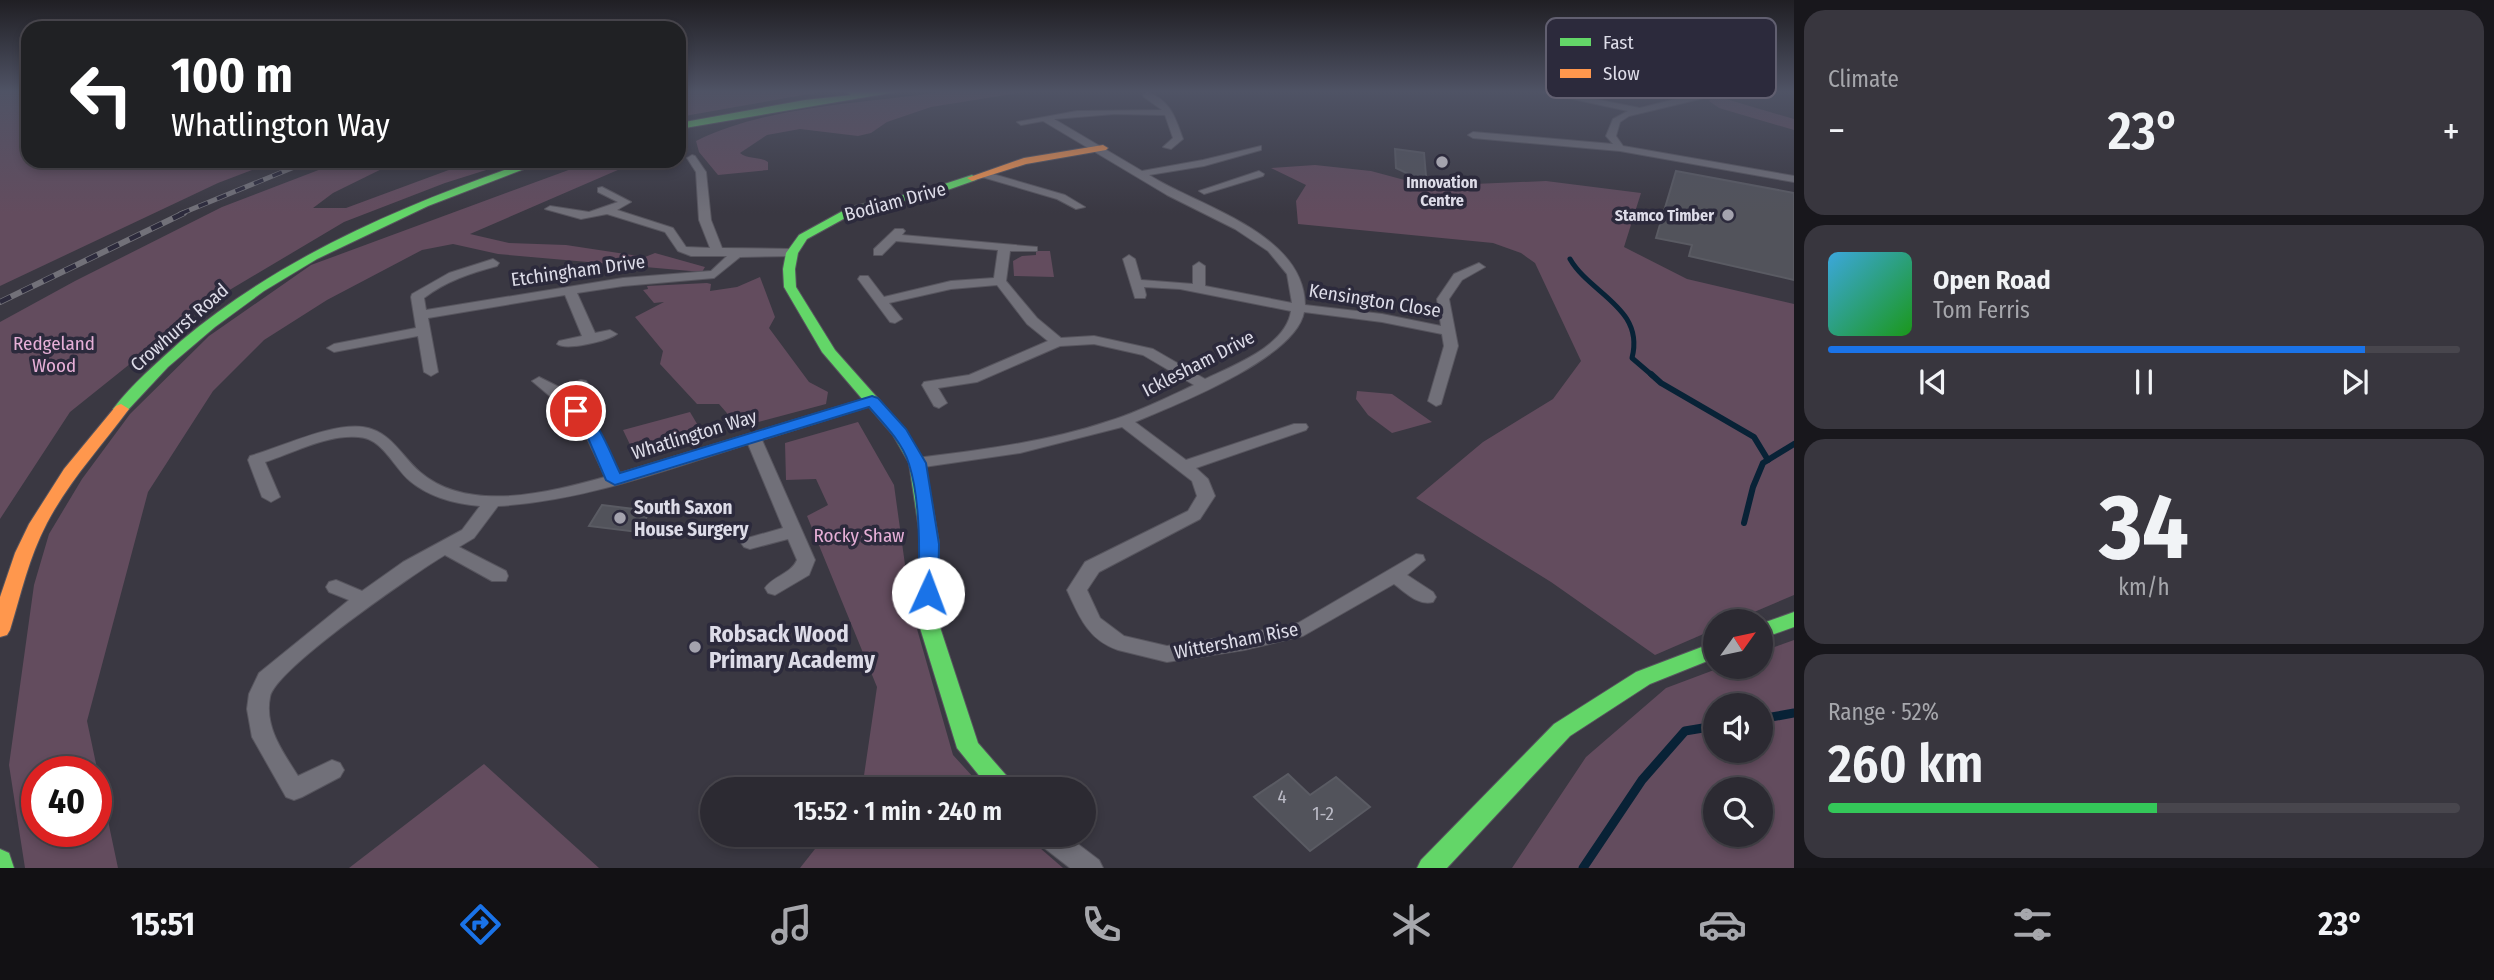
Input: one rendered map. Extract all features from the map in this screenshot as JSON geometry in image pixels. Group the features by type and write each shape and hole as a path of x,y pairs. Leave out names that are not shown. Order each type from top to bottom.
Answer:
{"street":[{"name":"Icklesham Drive","path":"917,463 1050,442 1124,421 1248,363 1279,341 1294,326 1299,291 1293,271 1268,246 1239,227 1173,194 1102,148 1070,132"},
{"path":"1168,147 1178,139 1176,132"},
{"path":"1612,132 1611,136 1620,148"},
{"path":"1473,135 1620,148 1794,179"},
{"name":"Bodiam Drive","path":"792,253 803,237 836,216 854,209 932,192 1024,161 1102,148"},
{"path":"1140,174 1204,163 1258,148"},
{"path":"692,158 700,166 705,185 705,223 717,251"},
{"path":"1204,163 1216,168"},
{"name":"Crowhurst Road","path":"0,630 29,540 64,481 127,402 207,326 274,279 359,232 430,200 520,168"},
{"path":"1227,174 1239,180"},
{"path":"1212,191 1259,174"},
{"path":"986,175 1066,200 1080,208"},
{"path":"550,209 575,217 593,217 626,202 603,190"},
{"path":"1047,204 1066,200"},
{"path":"608,211 668,230 682,249 691,252 717,251 736,255 746,252 792,253 790,287 804,312 829,352 900,433 917,463 930,544 927,618 968,748 993,777"},
{"path":"878,252 903,227"},
{"path":"892,237 947,244 1033,249"},
{"path":"1004,248 1000,281 1032,321 1058,342"},
{"name":"Etchingham Drive","path":"421,315 657,277 714,274 736,255"},
{"name":"Kensington Close","path":"1129,258 1138,289 1199,288 1231,297 1382,318 1448,331"},
{"path":"431,372 417,297 432,284 455,273 493,263"},
{"path":"1199,266 1199,288"},
{"name":"Kensington Close","path":"1436,401 1451,346 1443,299 1458,277 1479,267"},
{"path":"864,279 895,319"},
{"path":"881,301 951,285 1000,281"},
{"path":"569,290 590,339"},
{"path":"334,348 424,331"},
{"path":"564,344 610,334"},
{"path":"939,403 921,385 972,379 1058,342 1094,340 1148,352 1203,384"},
{"path":"538,381 560,392 592,430 615,480"},
{"path":"560,392 581,384"},
{"name":"Whatlington Way","path":"271,496 256,460 339,434 362,432 382,440 401,458 416,478 439,492 493,501 533,497 615,480 872,401"},
{"name":"Wittersham Rise","path":"1124,421 1186,466 1200,479 1206,496 1194,515 1092,568 1077,590 1093,623 1118,642 1167,654 1244,642 1303,629 1416,561"},
{"path":"1186,466 1300,427"},
{"path":"753,438 806,560 802,570 775,588"},
{"path":"332,770 293,790 258,727 258,693 266,679 364,599 410,567 468,534 493,501"},
{"path":"750,543 795,531"},
{"path":"446,548 499,576"},
{"path":"1394,575 1426,597"},
{"path":"336,587 364,599"},
{"path":"1773,627 1794,619"},
{"path":"1430,868 1562,730 1643,678 1703,655"},
{"path":"1063,847 1090,868"},
{"path":"0,861 1,868"}],"green space":[{"path":"0,132 21,132 21,168 258,168 218,183 0,286"},
{"path":"719,132 786,132 767,135 740,153 768,162 768,170 718,175 699,152 696,141"},
{"path":"821,132 873,132 858,136"},
{"path":"1315,165 1371,171 1427,186 1546,181 1641,193 1624,247 1687,279 1794,304 1794,595 1761,609 1703,609 1703,634 1655,655 1551,582 1416,498 1483,442 1553,399 1581,361 1535,263 1521,253 1493,243 1298,224 1296,201 1306,185 1271,168"},
{"name":"Redgeland Wood","path":"324,168 384,168 333,193 313,208 346,208 454,168 493,168 445,183 344,222 201,307 70,412 0,519 0,322 222,207"},
{"path":"574,168 622,168 470,234 509,243 566,245 645,257 655,253 705,267 702,272 498,254 453,244 422,250 327,300 264,340 213,391 148,492 87,721 94,756 21,756 21,842 9,765 34,585 49,534 82,479 130,414 209,336 311,265"},
{"path":"1036,251 1050,251 1054,277 1014,276 1013,261 1022,256 1036,255"},
{"path":"760,277 775,317 769,328 809,382 828,392 826,404 739,427 719,404 697,404 660,364 663,351 635,317 664,302 654,303 643,290 648,289 647,286 707,283 711,284 710,291 737,287"},
{"path":"1357,391 1392,394 1432,422 1392,433 1368,415 1356,399"},
{"path":"690,412 703,434 634,453 623,430"},
{"name":"Rocky Shaw","path":"858,422 894,485 911,608 953,755 973,777 864,777 877,687 807,516 828,505 816,479 786,480 785,443"},
{"path":"1794,640 1794,868 1512,868 1586,757 1666,688 1703,674 1703,679 1773,679 1773,648"},
{"path":"484,764 599,868 349,868"},
{"path":"112,840 118,868 25,868 22,847 112,847"},
{"path":"817,847 1039,847 1063,868 800,868"}],"building":[{"path":"1395,149 1424,153 1426,176 1415,177 1396,168"},
{"name":"Stamco Timber","path":"1676,171 1794,193 1794,280 1689,256 1692,245 1656,238"},
{"name":"South Saxon House Surgery","path":"602,505 650,511 638,532 589,526"},
{"path":"1288,774 1310,795 1336,777 1370,807 1310,851 1254,797"}],"waterway":[{"path":"1570,259 1623,314 1631,326 1634,341 1632,358 1653,376"},
{"path":"1651,374 1661,383 1754,437 1768,460"},
{"path":"1768,460 1794,444"},
{"path":"1744,523 1753,487 1763,463 1768,460"},
{"path":"1773,717 1794,713"},
{"path":"1583,868 1642,780 1685,731 1703,728"}],"railway":[{"path":"180,214 292,168"},
{"path":"0,302 184,213"}],"traffic: fast":[{"path":"121,409 163,364 210,324 260,288 313,256 368,228 425,203 520,168"},
{"path":"972,178 932,192 854,209 803,237 792,253 789,269 790,287 829,352 900,433 917,463 930,543 927,618 968,748 993,777"},
{"path":"1773,627 1794,619"},
{"path":"1430,868 1562,730 1643,678 1703,655"},
{"path":"0,861 1,868"}],"traffic: slow":[{"path":"972,178 1024,161 1103,148"},
{"path":"0,630 20,564 47,506 121,409"}],"place":[{"name":"Innovation Centre","path":"1442,162"},
{"name":"Stamco Timber","path":"1728,215"},
{"name":"South Saxon House Surgery","path":"620,518"},
{"name":"Robsack Wood Primary Academy","path":"695,647"}],"route":[{"path":"576,411 592,430 615,480 872,401 900,433 917,463 930,544 928,593"}]}
